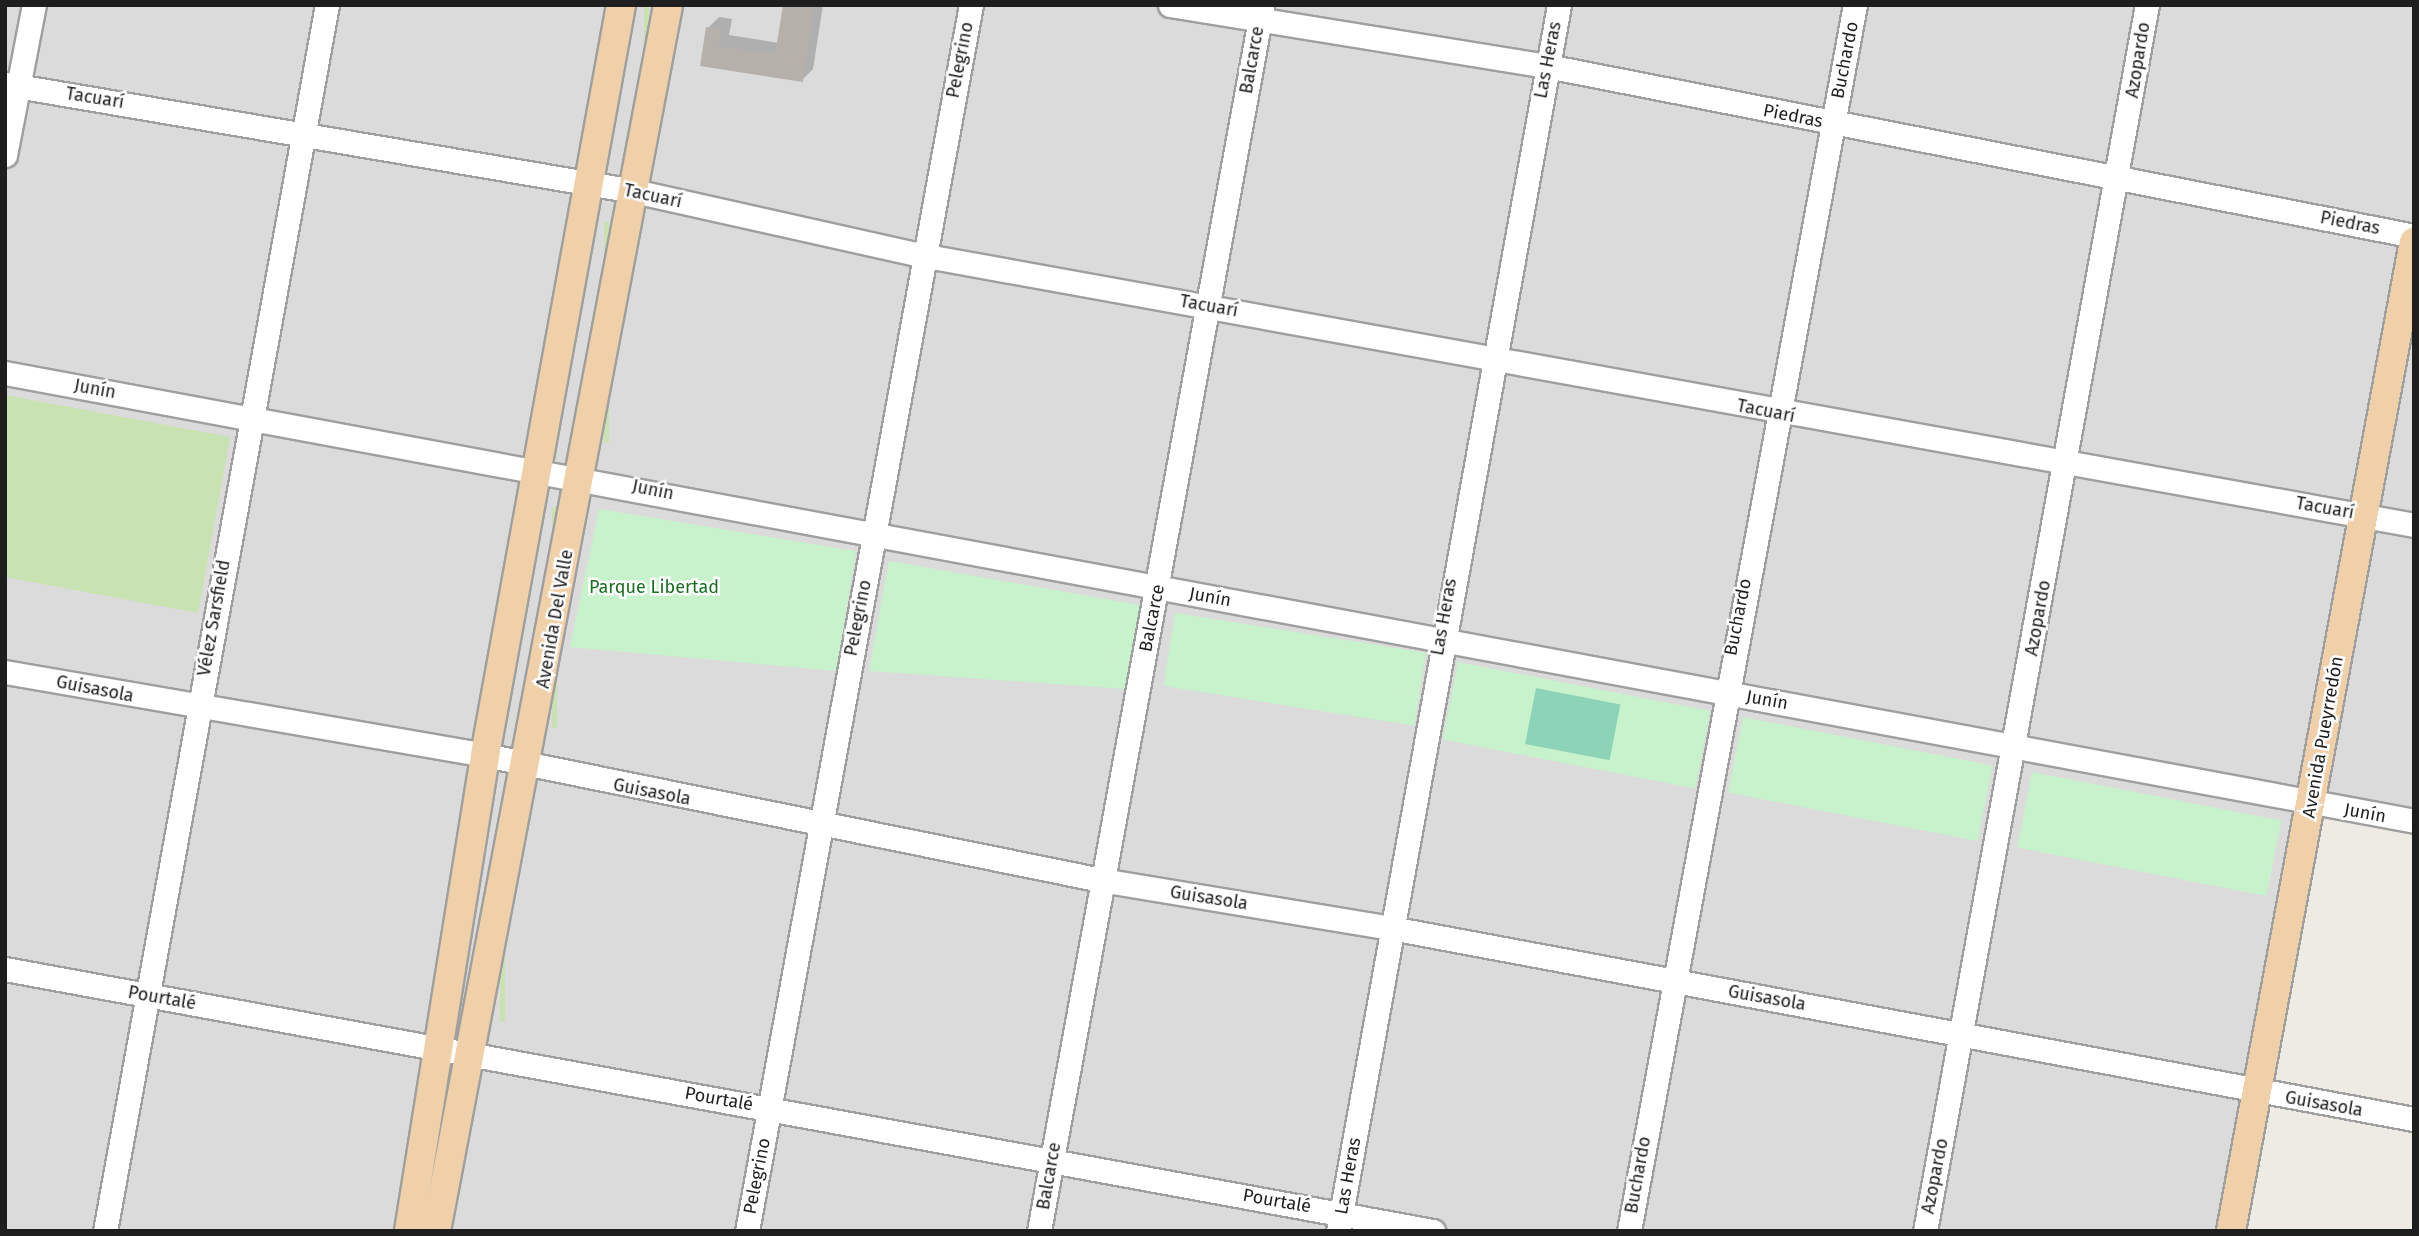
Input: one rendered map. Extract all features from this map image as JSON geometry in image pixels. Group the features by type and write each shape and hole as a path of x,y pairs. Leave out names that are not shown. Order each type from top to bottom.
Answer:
{"main road":[{"path":"409,1231 485,755 621,5"},
{"name":"Avenida Del Valle","path":"436,1231 474,1055 668,5"},
{"name":"Avenida Pueyrredón","path":"2231,1231 2414,242"}],"street":[{"path":"5,155 12,85 34,5"},
{"name":"Vélez Sarsfield","path":"105,1231 149,996 249,415 327,5"},
{"name":"Pelegrino","path":"747,1231 874,533 921,255 971,5"},
{"name":"Piedras","path":"1170,5 1261,13 1547,66 1833,124 2119,176 2414,236"},
{"name":"Las Heras","path":"1340,1222 1440,638 1559,5"},
{"name":"Buchardo","path":"1629,1231 1724,693 1855,5"},
{"name":"Azopardo","path":"1925,1231 2017,744 2147,5"},
{"name":"Balcarce","path":"1040,1231 1101,880 1261,13"},
{"name":"Tacuarí","path":"12,85 301,131 634,191 921,255 1493,357 1776,413 2364,514 2414,525"},
{"name":"Junín","path":"5,373 582,476 1157,588 1440,638 1724,693 2017,744 2310,804 2414,821"},
{"name":"Guisasola","path":"5,672 199,709 485,755 528,767 1101,880 1391,928 1962,1032 2256,1092 2414,1119"},
{"name":"Pourtalé","path":"5,969 1052,1159 1340,1222 1433,1231"}],"shaded area":[{"path":"5,5 2414,5 2414,821 2311,804 2231,1231 5,1231"}],"green space":[{"path":"644,5 649,5 649,162 644,162"},
{"path":"604,222 609,222 609,443 604,443"},
{"path":"5,395 230,437 198,613 5,577"},
{"path":"552,507 557,507 557,728 552,728"},
{"name":"Parque Libertad","path":"599,509 856,551 836,671 570,647"},
{"path":"889,561 1140,605 1125,689 869,671"},
{"path":"1175,613 1426,653 1414,726 1163,686"},
{"path":"1458,662 1710,711 1695,789 1443,740"},
{"path":"1536,688 1620,704 1610,760 1525,744"},
{"path":"1743,717 1992,765 1978,841 1728,793"},
{"path":"2032,772 2281,820 2267,896 2017,848"},
{"path":"500,801 505,801 505,1022 500,1022"}],"building":[{"path":"783,5 814,5 803,82 700,66 706,27 721,30 718,46 775,55"}]}
